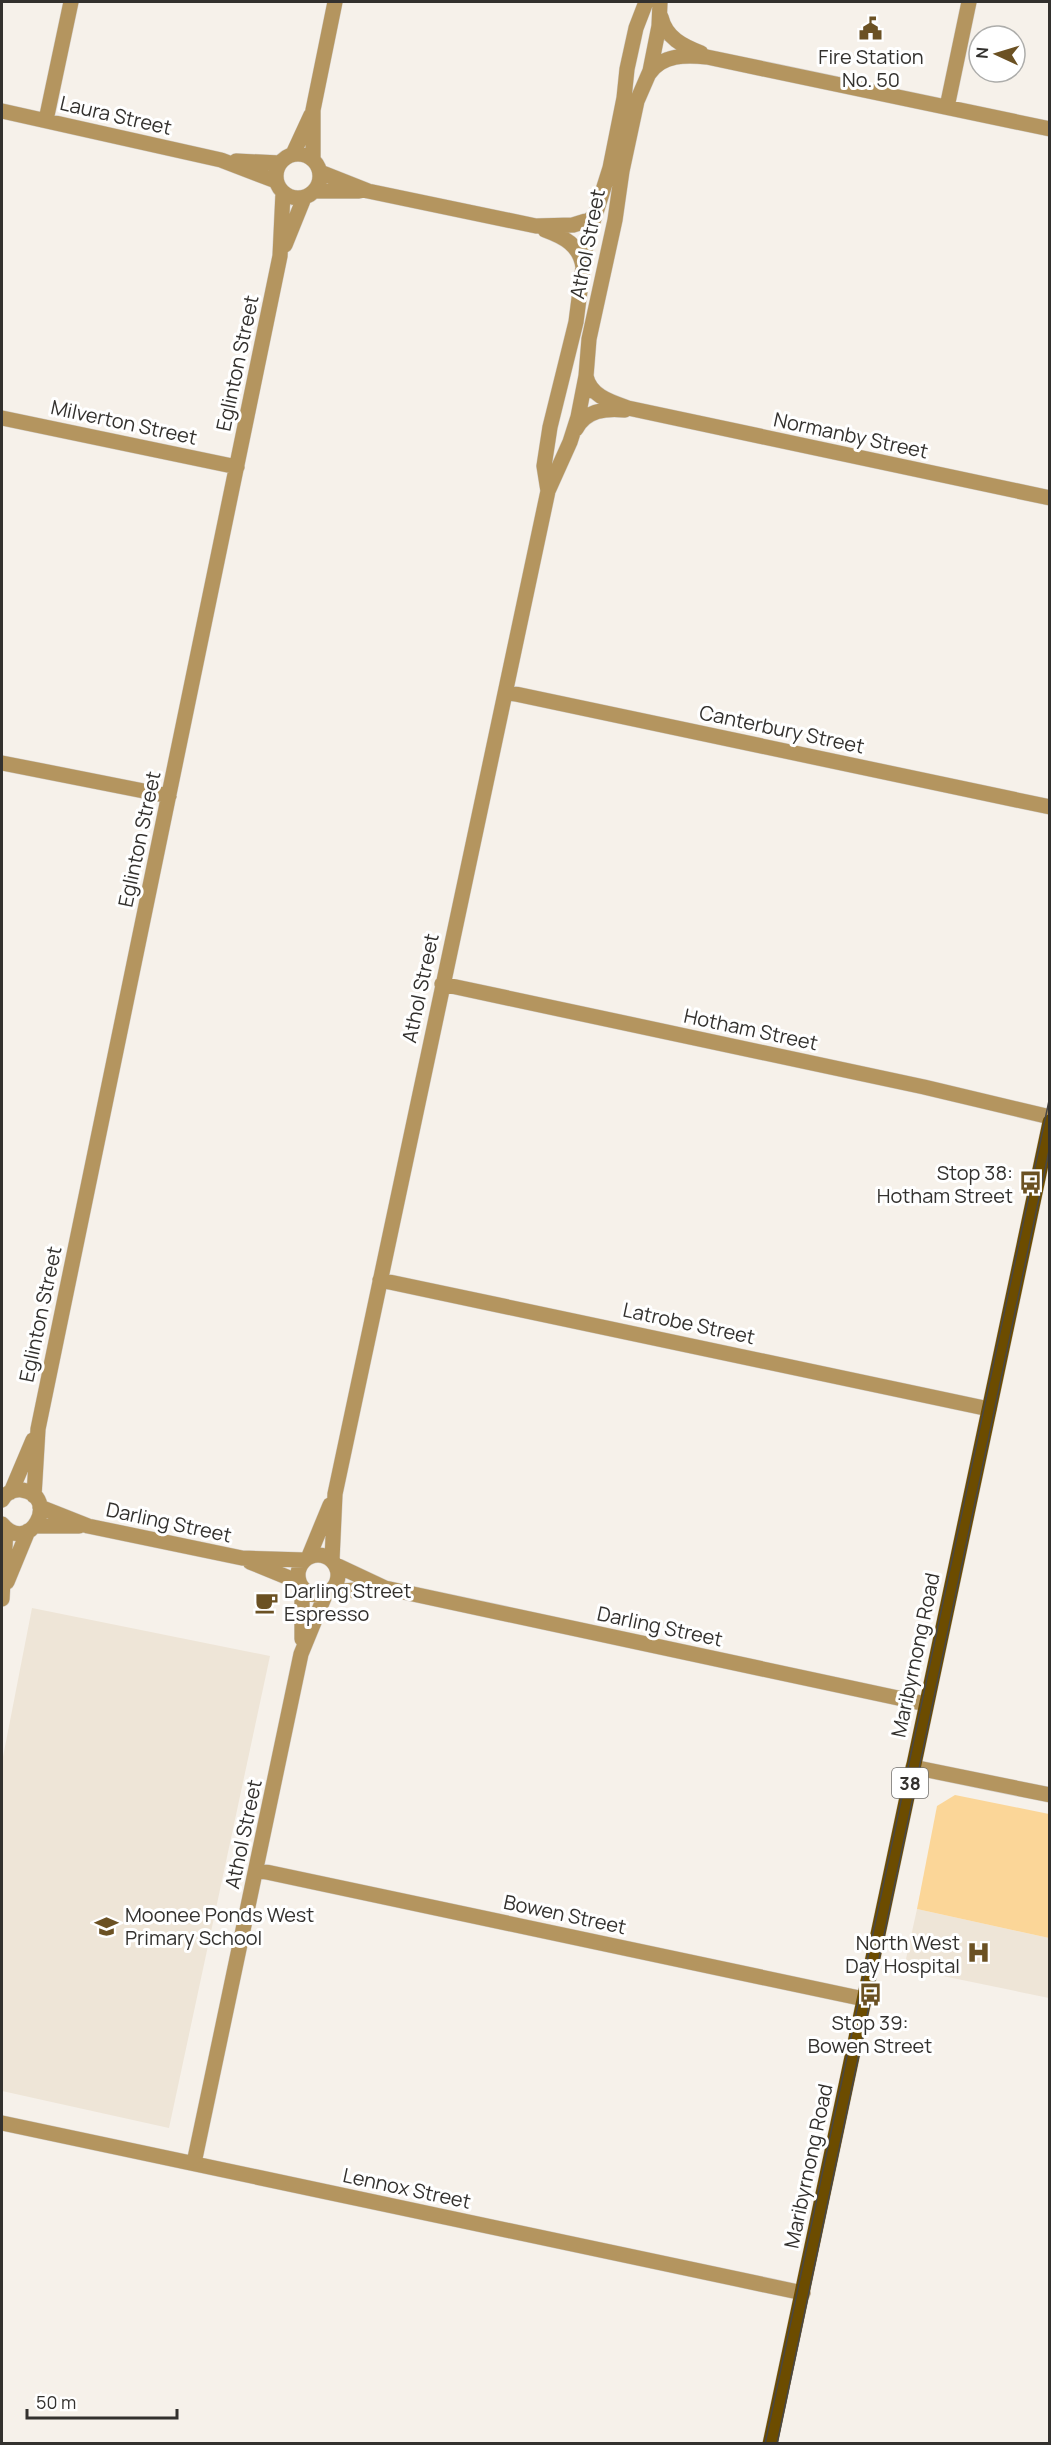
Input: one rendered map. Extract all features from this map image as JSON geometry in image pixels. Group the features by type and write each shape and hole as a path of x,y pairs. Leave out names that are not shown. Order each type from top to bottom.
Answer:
{"main road":[{"name":"Maribyrnong Road","path":"770,2444 1050,1122"}],"street":[{"path":"46,120 71,2"},
{"path":"309,194 318,185 313,110 335,2"},
{"name":"Athol Street","path":"548,491 544,466 558,390 576,322 590,221 610,168 624,98 628,62 646,2"},
{"path":"947,107 969,2"},
{"name":"Athol Street","path":"334,1562 335,1494 548,491 581,417 587,384 589,339 608,254 637,101 657,60 664,35 660,7"},
{"path":"634,36 664,35 693,50 724,60"},
{"path":"628,62 694,56 724,60 1050,129"},
{"path":"313,110 287,159 277,169 279,187 289,197 368,191"},
{"name":"Laura Street","path":"2,111 221,160 279,187"},
{"path":"287,159 300,154 316,166 368,191 536,226 564,226 590,221 608,254"},
{"name":"Laura Street","path":"221,160 287,159"},
{"name":"Eglinton Street","path":"32,1528 41,1513 37,1501 38,1429 280,256 279,187"},
{"name":"Eglinton Street","path":"280,256 309,194"},
{"path":"536,226 570,242 580,254 584,272"},
{"path":"558,390 587,384"},
{"name":"Normanby Street","path":"587,384 610,401 643,412"},
{"name":"Normanby Street","path":"552,419 581,417 606,410 621,409 643,412 1050,498"},
{"name":"Milverton Street","path":"2,418 237,467"},
{"name":"Canterbury Street","path":"507,692 1050,807"},
{"path":"2,763 169,796"},
{"name":"Hotham Street","path":"442,984 935,1090 1050,1117"},
{"name":"Latrobe Street","path":"380,1280 988,1409"},
{"name":"Eglinton Street","path":"4,1496 38,1429"},
{"name":"Darling Street","path":"4,1496 23,1490 37,1501 88,1526"},
{"name":"Athol Street","path":"307,1558 335,1494"},
{"path":"2,1595 4,1526"},
{"name":"Darling Street","path":"4,1526 17,1533 32,1528 88,1526 242,1558 307,1558"},
{"path":"2,1595 32,1528"},
{"path":"321,1554 334,1562 338,1576 337,1582 328,1593 313,1595 300,1585 298,1570 307,1558 321,1554"},
{"name":"Darling Street","path":"242,1558 300,1585"},
{"name":"Darling Street","path":"334,1562 385,1588 926,1704"},
{"name":"Athol Street","path":"300,1585 301,1654"},
{"name":"Darling Street","path":"328,1593 385,1588"},
{"name":"Athol Street","path":"194,2163 301,1654 328,1593"},
{"path":"913,1767 1050,1795"},
{"name":"Bowen Street","path":"256,1870 864,1999"},
{"name":"Lennox Street","path":"2,2123 803,2293"}],"shaded area":[{"name":"Moonee Ponds West Primary School","path":"32,1608 270,1656 169,2128 2,2091 2,1762"},
{"path":"955,1795 1049,1814 1049,1938 917,1909 937,1806"},
{"name":"North West Day Hospital","path":"917,1909 1049,1938 1049,1998 904,1968"}],"tram line":[{"path":"765,2444 1050,1096"},
{"path":"777,2444 1050,1146"}],"place":[{"name":"Fire Station No. 50","path":"871,29"},
{"name":"Stop 38: Hotham Street","path":"1031,1183"},
{"name":"Darling Street Espresso","path":"266,1602"},
{"name":"Moonee Ponds West Primary School","path":"107,1926"},
{"name":"North West Day Hospital","path":"978,1953"},
{"name":"Stop 39: Bowen Street","path":"870,1995"}]}
